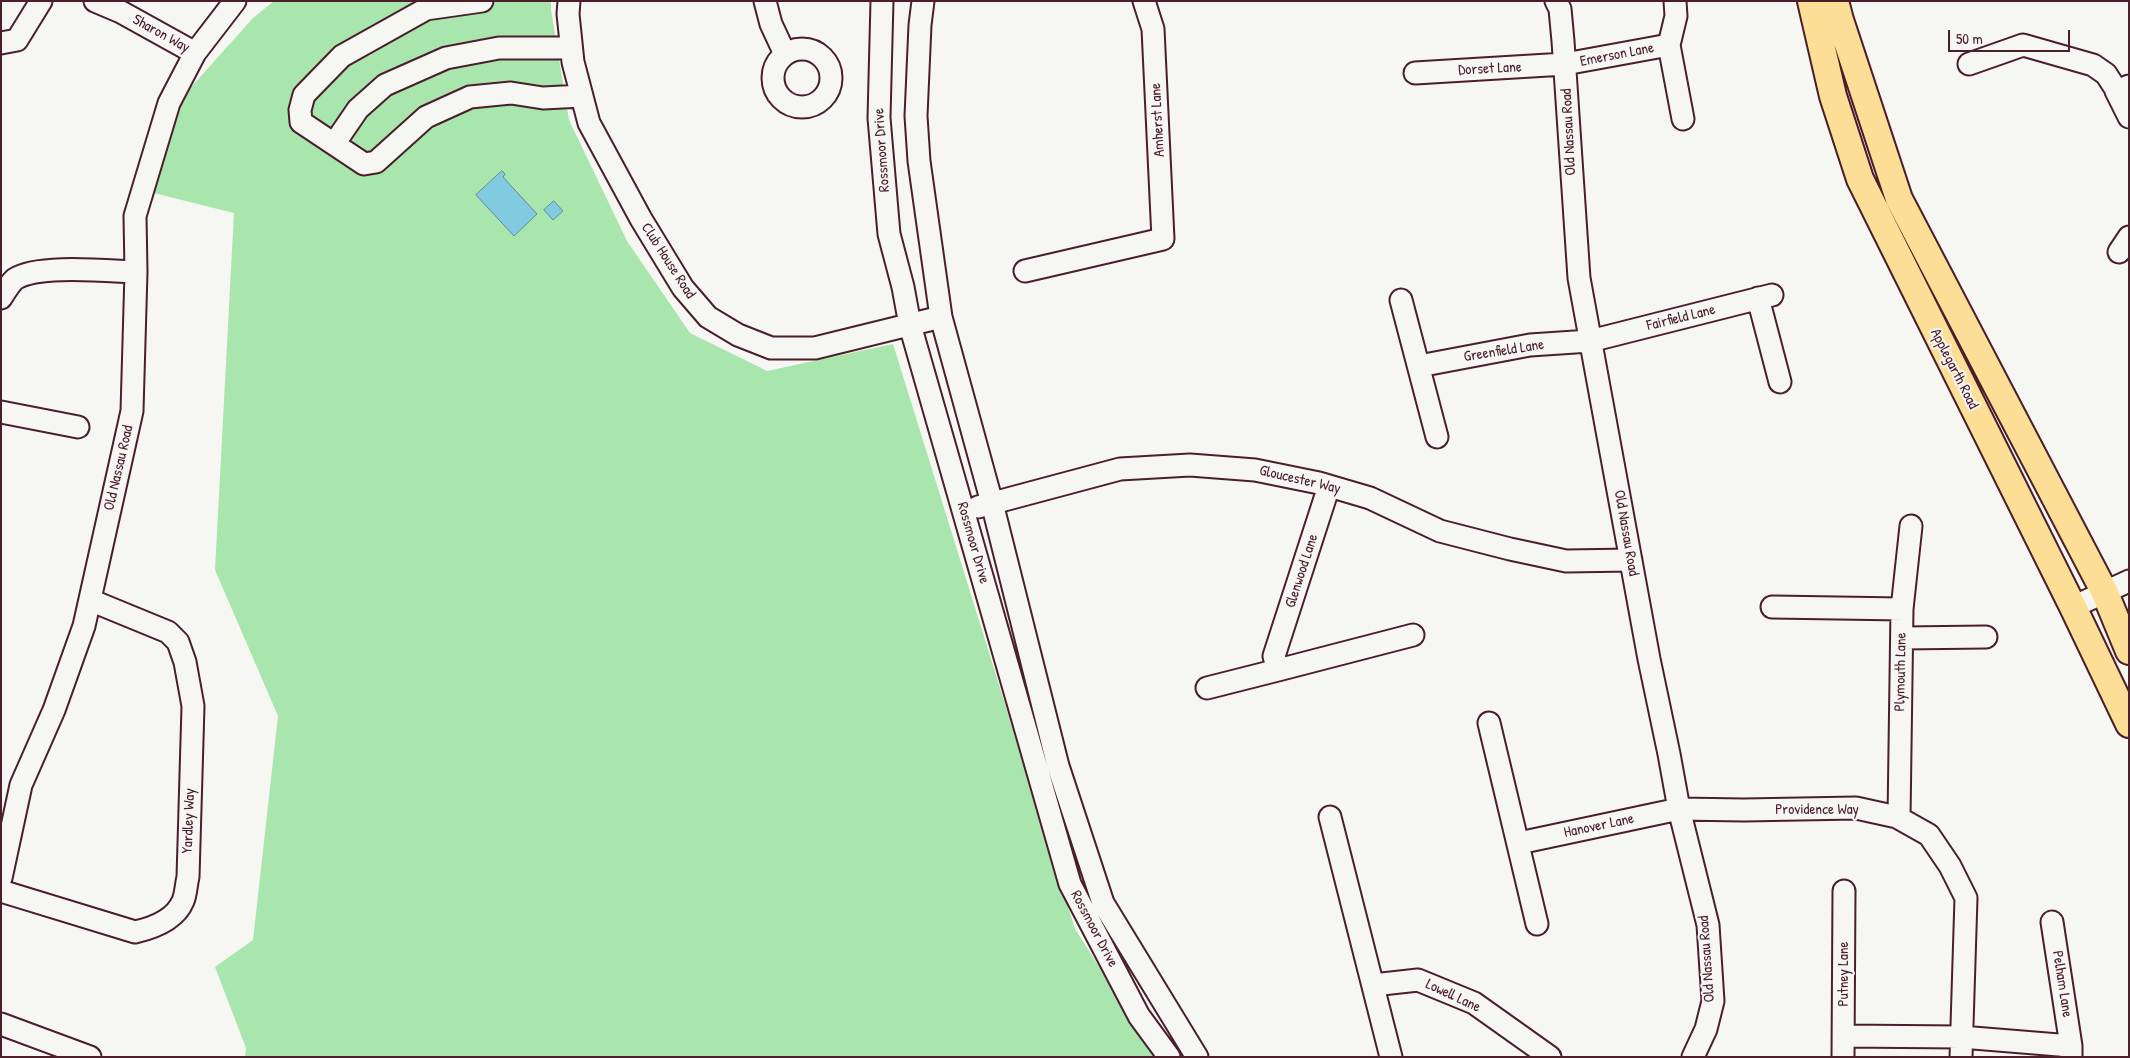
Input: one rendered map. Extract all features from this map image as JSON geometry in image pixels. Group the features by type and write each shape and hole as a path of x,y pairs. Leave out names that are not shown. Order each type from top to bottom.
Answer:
{"main road":[{"name":"Applegarth Road","path":"1812,1 1834,96 1860,178 2073,606 2129,724"},
{"name":"Applegarth Road","path":"1836,1 1840,20 1899,198 2105,593 2129,651"}],"street":[{"path":"1,43 17,40 41,1"},
{"name":"Sharon Way","path":"95,1 121,12 195,52 235,1"},
{"path":"482,1 426,9 342,56 304,95 300,110 301,122 364,164 376,162 426,117 470,97 511,92 542,98 582,96"},
{"name":"Club House Road","path":"569,1 568,14 572,48 590,123 641,220 683,288 708,317 738,335 771,348 815,348 941,317"},
{"path":"765,1 771,24 786,54"},
{"name":"Rossmoor Drive","path":"882,1 879,118 889,234 910,325 1070,884 1140,1016 1169,1057"},
{"name":"Rossmoor Drive","path":"923,1 920,25 916,116 919,160 941,317 992,503 1058,766 1103,903 1196,1057"},
{"name":"Amherst Lane","path":"1025,271 1162,240 1153,29 1144,1"},
{"name":"Old Nassau Road","path":"1556,1 1560,9 1565,64 1580,278 1590,341 1679,808 1708,925 1713,1001 1706,1029 1693,1057"},
{"path":"1675,1 1676,16 1669,45 1684,119"},
{"name":"Emerson Lane","path":"1565,64 1669,45"},
{"path":"1969,64 2023,45 2093,65 2123,88 2129,117"},
{"path":"334,144 358,109 385,85 446,58 498,48 572,48"},
{"name":"Old Nassau Road","path":"1,878 21,785 54,710 84,626 132,411 136,272 135,216 169,103 195,52"},
{"name":"Dorset Lane","path":"1415,73 1565,64"},
{"path":"1,298 16,279 54,270 136,272"},
{"name":"Fairfield Lane","path":"1590,341 1765,296 1780,382"},
{"path":"1401,300 1437,436"},
{"name":"Greenfield Lane","path":"1419,366 1530,345 1590,341"},
{"path":"1,412 78,427"},
{"name":"Gloucester Way","path":"963,511 1120,469 1190,464 1255,470 1329,486 1370,498 1440,531 1510,550 1566,561 1631,560"},
{"name":"Glenwood Lane","path":"1276,663 1329,486"},
{"name":"Plymouth Lane","path":"1900,818 1902,609 1911,526"},
{"path":"2073,606 2129,581"},
{"name":"Yardley Way","path":"1,891 135,932 153,928 173,915 183,901 188,877 193,706 185,662 178,642 168,632 90,600"},
{"path":"1772,607 1902,609"},
{"path":"1207,688 1276,663 1413,636"},
{"path":"1902,638 1986,637"},
{"path":"1489,724 1537,924"},
{"name":"Providence Way","path":"1679,808 1744,810 1856,808 1900,818 1929,835 1950,866 1966,898 1961,1047"},
{"name":"Hanover Lane","path":"1519,844 1679,808"},
{"path":"1330,817 1391,1057"},
{"name":"Putney Lane","path":"1843,1046 1844,891"},
{"name":"Pelham Lane","path":"1843,1046 1961,1047 2071,1051 2052,922"},
{"name":"Lowell Lane","path":"1372,985 1418,980 1474,1003 1550,1057"},
{"path":"1,1024 90,1057"}],"green space":[{"path":"274,1 551,1 569,120 627,241 690,333 767,371 893,344 1075,929 1157,1057 245,1057 246,1048 215,967 253,940 278,716 215,570 234,213 146,191 167,114 253,18"}],"water":[{"path":"502,171 505,174 503,177 537,214 514,236 476,195"},
{"path":"554,201 563,211 553,220 544,210"}]}
